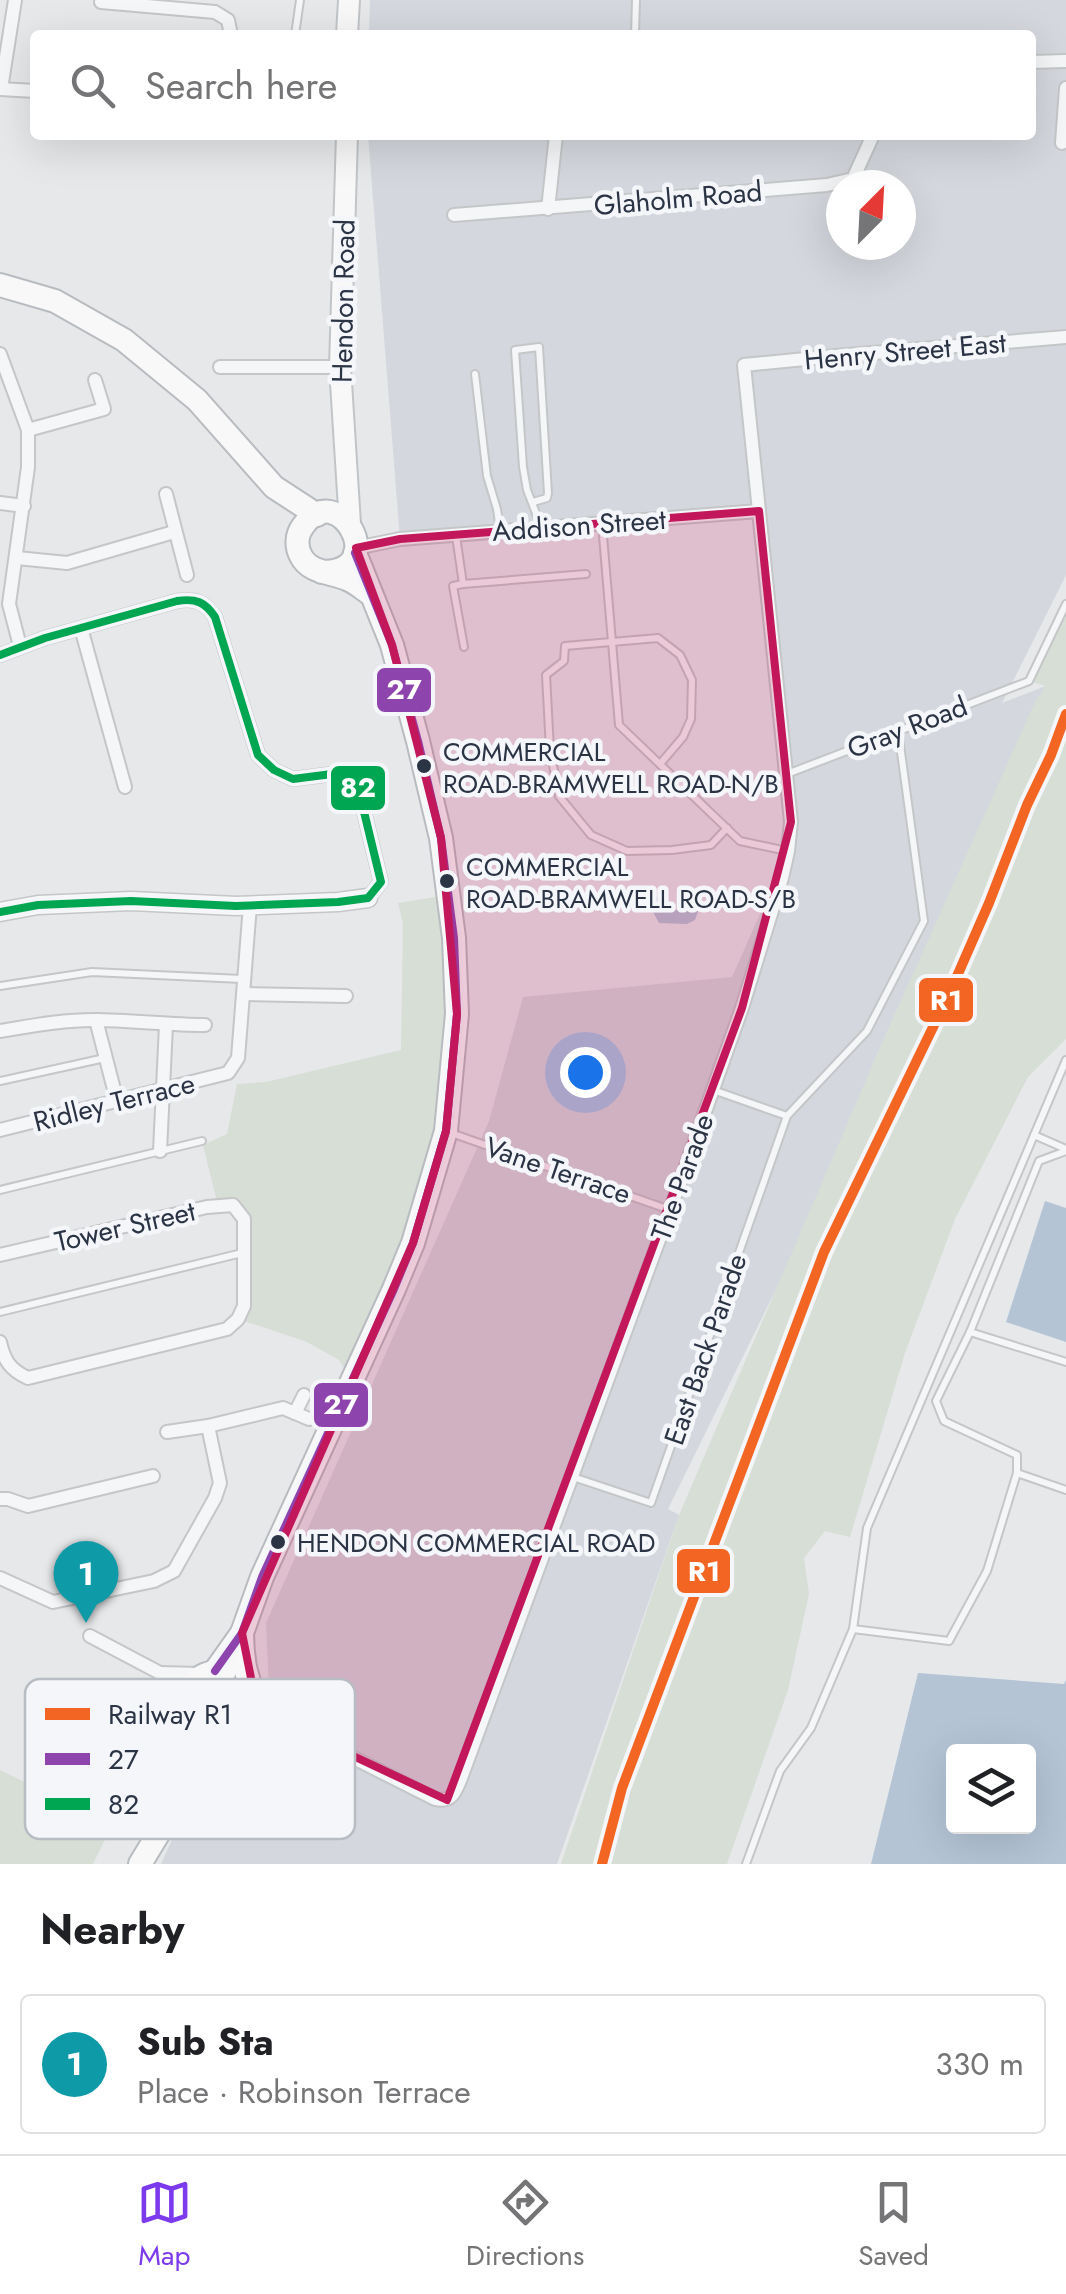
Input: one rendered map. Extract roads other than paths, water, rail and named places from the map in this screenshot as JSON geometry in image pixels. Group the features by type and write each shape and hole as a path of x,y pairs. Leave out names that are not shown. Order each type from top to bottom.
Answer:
{"highway":[{"path":"0,285 56,301 124,340 196,400 274,487 307,564 349,580 369,593"},
{"path":"200,1679 242,1632 262,1578 407,1258 446,1131 457,1014 454,938 441,838 392,644 369,593 354,539 335,514 320,513 274,487"},
{"path":"298,550 299,533 309,519 320,513"},
{"path":"322,572 342,568 354,539"},
{"path":"242,1632 249,1679"},
{"path":"210,1672 236,1674 240,1679"},
{"path":"140,1864 155,1839"}],"main road":[{"path":"348,30 349,0"},
{"name":"Hendon Road","path":"346,140 340,367 354,539"},
{"path":"320,513 346,466"}],"street":[{"path":"15,0 7,16 1,89 30,91"},
{"path":"101,2 170,4 215,12 228,20 230,30"},
{"path":"1036,62 1066,61"},
{"path":"1062,142 1066,88"},
{"path":"548,209 555,140"},
{"name":"Glaholm Road","path":"454,215 827,186 853,180 871,140"},
{"name":"Henry Street East","path":"744,366 1066,338"},
{"path":"0,354 28,430 24,506 10,604 20,646"},
{"name":"The Parade","path":"355,1759 435,1799 452,1797 462,1778 742,1008 788,851 791,822 744,366"},
{"path":"220,367 340,367"},
{"path":"28,430 104,408 95,380"},
{"path":"166,494 187,575"},
{"path":"0,503 24,506"},
{"name":"Addison Street","path":"354,539 400,539 759,511"},
{"path":"17,558 67,563 174,532"},
{"path":"0,655 177,601 192,598 208,606 215,617 258,754 274,770 293,778 332,774 358,787 381,882 368,898 338,902 250,905 131,901 38,905 0,912"},
{"path":"81,628 125,786"},
{"path":"250,905 245,986 346,996"},
{"name":"Ridley Terrace","path":"0,1130 228,1073 238,1058 245,986"},
{"path":"96,1020 117,1101"},
{"path":"0,1032 51,1022 96,1020 205,1025"},
{"path":"160,1151 166,1025"},
{"name":"Tower Street","path":"0,1255 207,1207 233,1205 244,1219 244,1252"},
{"path":"0,1342 4,1358 15,1372 28,1378 227,1330 244,1306 244,1252"},
{"path":"167,1432 283,1408 302,1416 304,1394"},
{"path":"0,1578 52,1602 154,1581 174,1571 220,1483 208,1426"},
{"path":"0,1499 28,1506 154,1476"},
{"path":"90,1636 165,1679"},
{"path":"160,1673 210,1672"}],"lane":[{"path":"296,30 300,0"},
{"path":"636,0 636,30"},
{"path":"534,502 548,494 538,347 515,350 523,467 541,528"},
{"path":"475,374 487,476 500,531"},
{"path":"602,523 618,725 740,841 788,851"},
{"path":"456,534 463,584"},
{"path":"464,647 453,586 586,574"},
{"name":"Gray Road","path":"786,774 1029,681 1066,604"},
{"path":"660,764 683,737 691,718 692,680 680,654 658,638 566,646 564,661 546,674 550,750 559,796 592,835 627,851 672,850 711,845 726,828"},
{"path":"713,1090 786,1116 866,1031 924,922 898,730"},
{"path":"0,986 92,972 245,986"},
{"path":"0,1081 106,1058"},
{"path":"746,1864 780,1771 811,1728 853,1629 867,1528 1066,1060"},
{"name":"East Back Parade","path":"572,1476 651,1504 786,1116"},
{"name":"Vane Terrace","path":"446,1131 670,1210"},
{"path":"1034,1134 1066,1150"},
{"path":"0,1190 202,1141"},
{"path":"853,1629 949,1641 987,1572 1017,1473 1017,1455 944,1420 936,1401 970,1332 1039,1161 1066,1150"},
{"path":"0,1312 244,1252"},
{"path":"970,1332 1066,1362"},
{"path":"1017,1473 1066,1490"}],"water":[{"path":"690,894 701,903 695,920 687,924 659,923 652,910 631,909 632,902 654,897 676,910 686,911"},
{"path":"1045,1201 1066,1208 1066,1342 1006,1322"},
{"path":"918,1673 1064,1684 1066,1680 1066,1864 871,1864"}],"rail line":[{"name":"R1","path":"602,1864 622,1788 824,1252 951,990 1066,714"}],"place":[{"name":"COMMERCIAL ROAD-BRAMWELL ROAD-N/B","path":"424,766"},
{"name":"COMMERCIAL ROAD-BRAMWELL ROAD-S/B","path":"447,881"},
{"name":"HENDON COMMERCIAL ROAD","path":"278,1542"},
{"name":"Sub Sta","path":"86,1623"}]}
